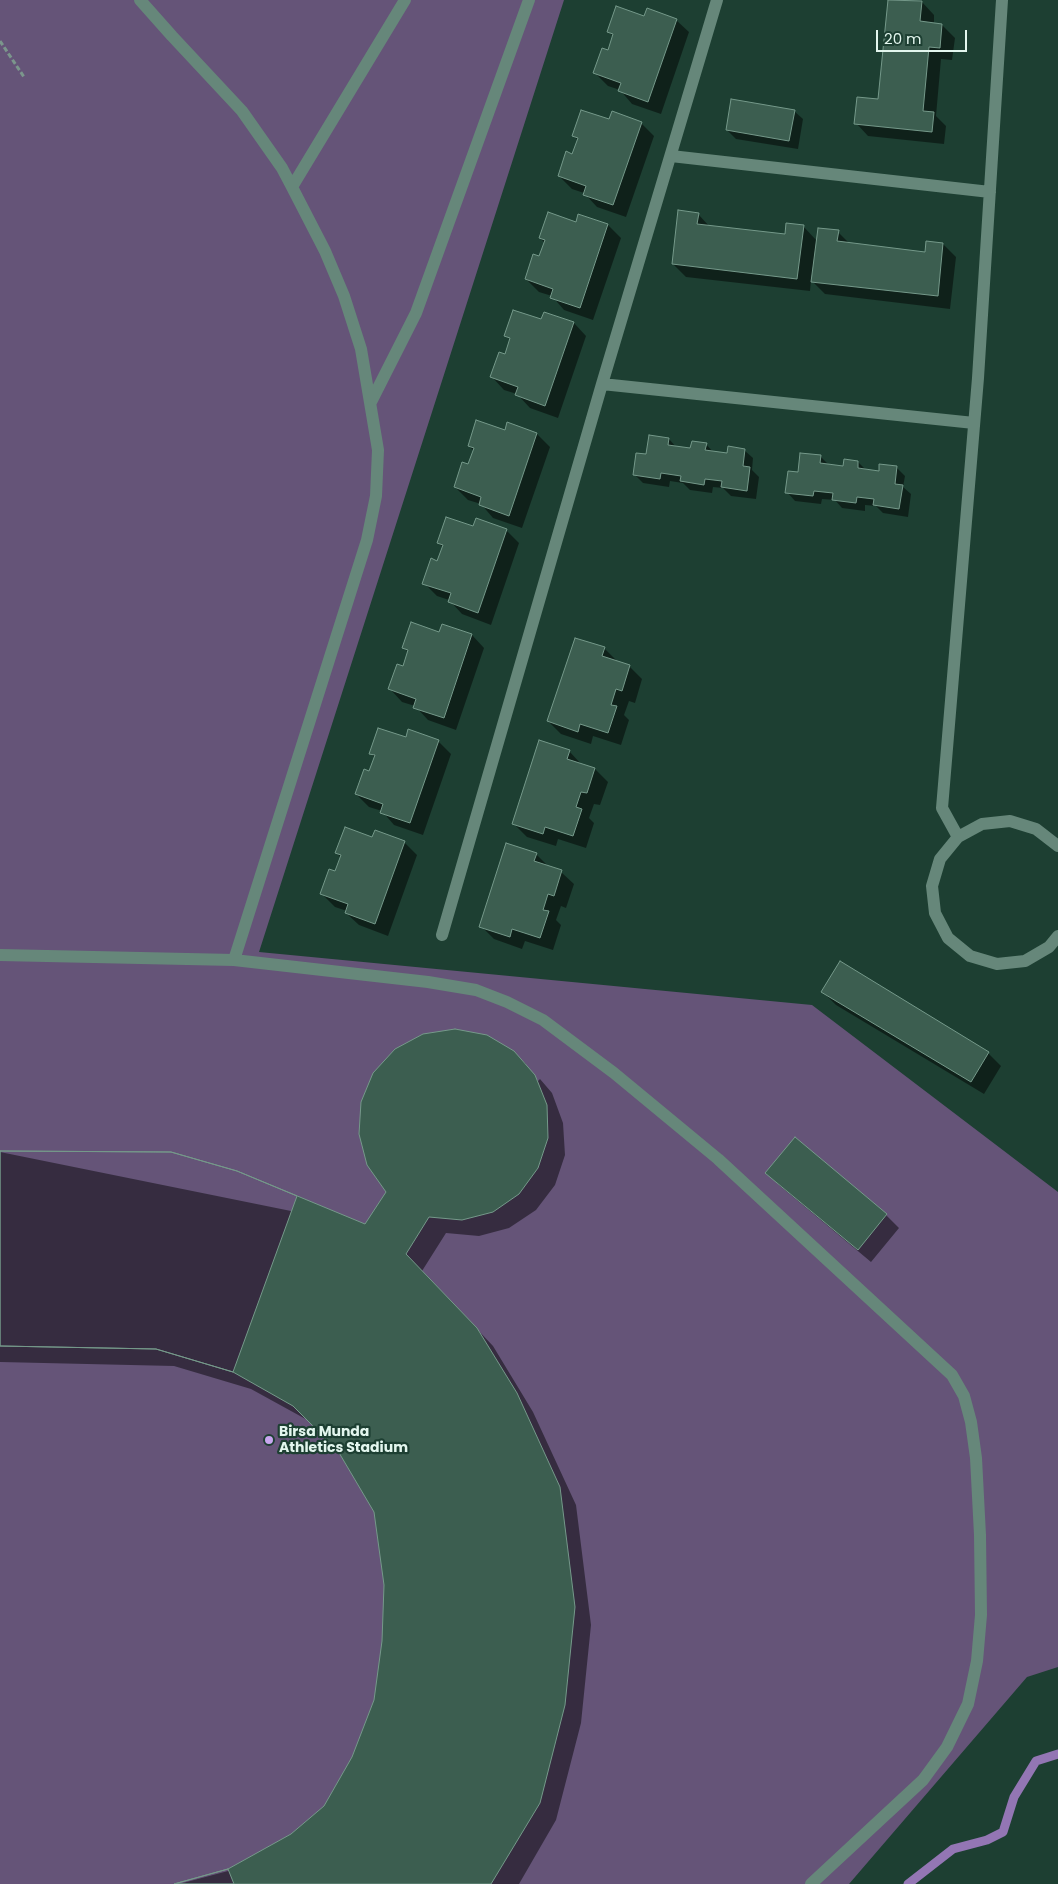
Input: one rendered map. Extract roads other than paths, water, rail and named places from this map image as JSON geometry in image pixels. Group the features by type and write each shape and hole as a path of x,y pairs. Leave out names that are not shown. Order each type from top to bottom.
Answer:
{"lane":[{"path":"140,0 242,111 282,168 325,251 344,296 362,349 378,450 376,496 367,540 234,960"},
{"path":"292,187 405,0"},
{"path":"371,402 416,313 529,0"},
{"path":"442,935 602,384 718,0"},
{"path":"958,837 942,808 974,423 1002,0"},
{"path":"671,156 990,192"},
{"path":"602,384 974,423"},
{"path":"1058,846 1036,829 1010,821 982,824 958,837 940,859 932,886 935,913 948,938 970,956 997,964 1024,961 1049,948 1058,936"},
{"path":"0,955 234,960 428,982 476,990 507,1002 542,1020 614,1073 718,1159 952,1375 964,1396 970,1422 976,1458 980,1535 981,1615 978,1661 968,1704 947,1747 923,1780 811,1884"}],"waterway":[{"path":"908,1884 953,1849 987,1840 1003,1832 1014,1797 1036,1761 1058,1754"}],"place":[{"name":"Birsa Munda Athletics Stadium","path":"269,1440"}]}
